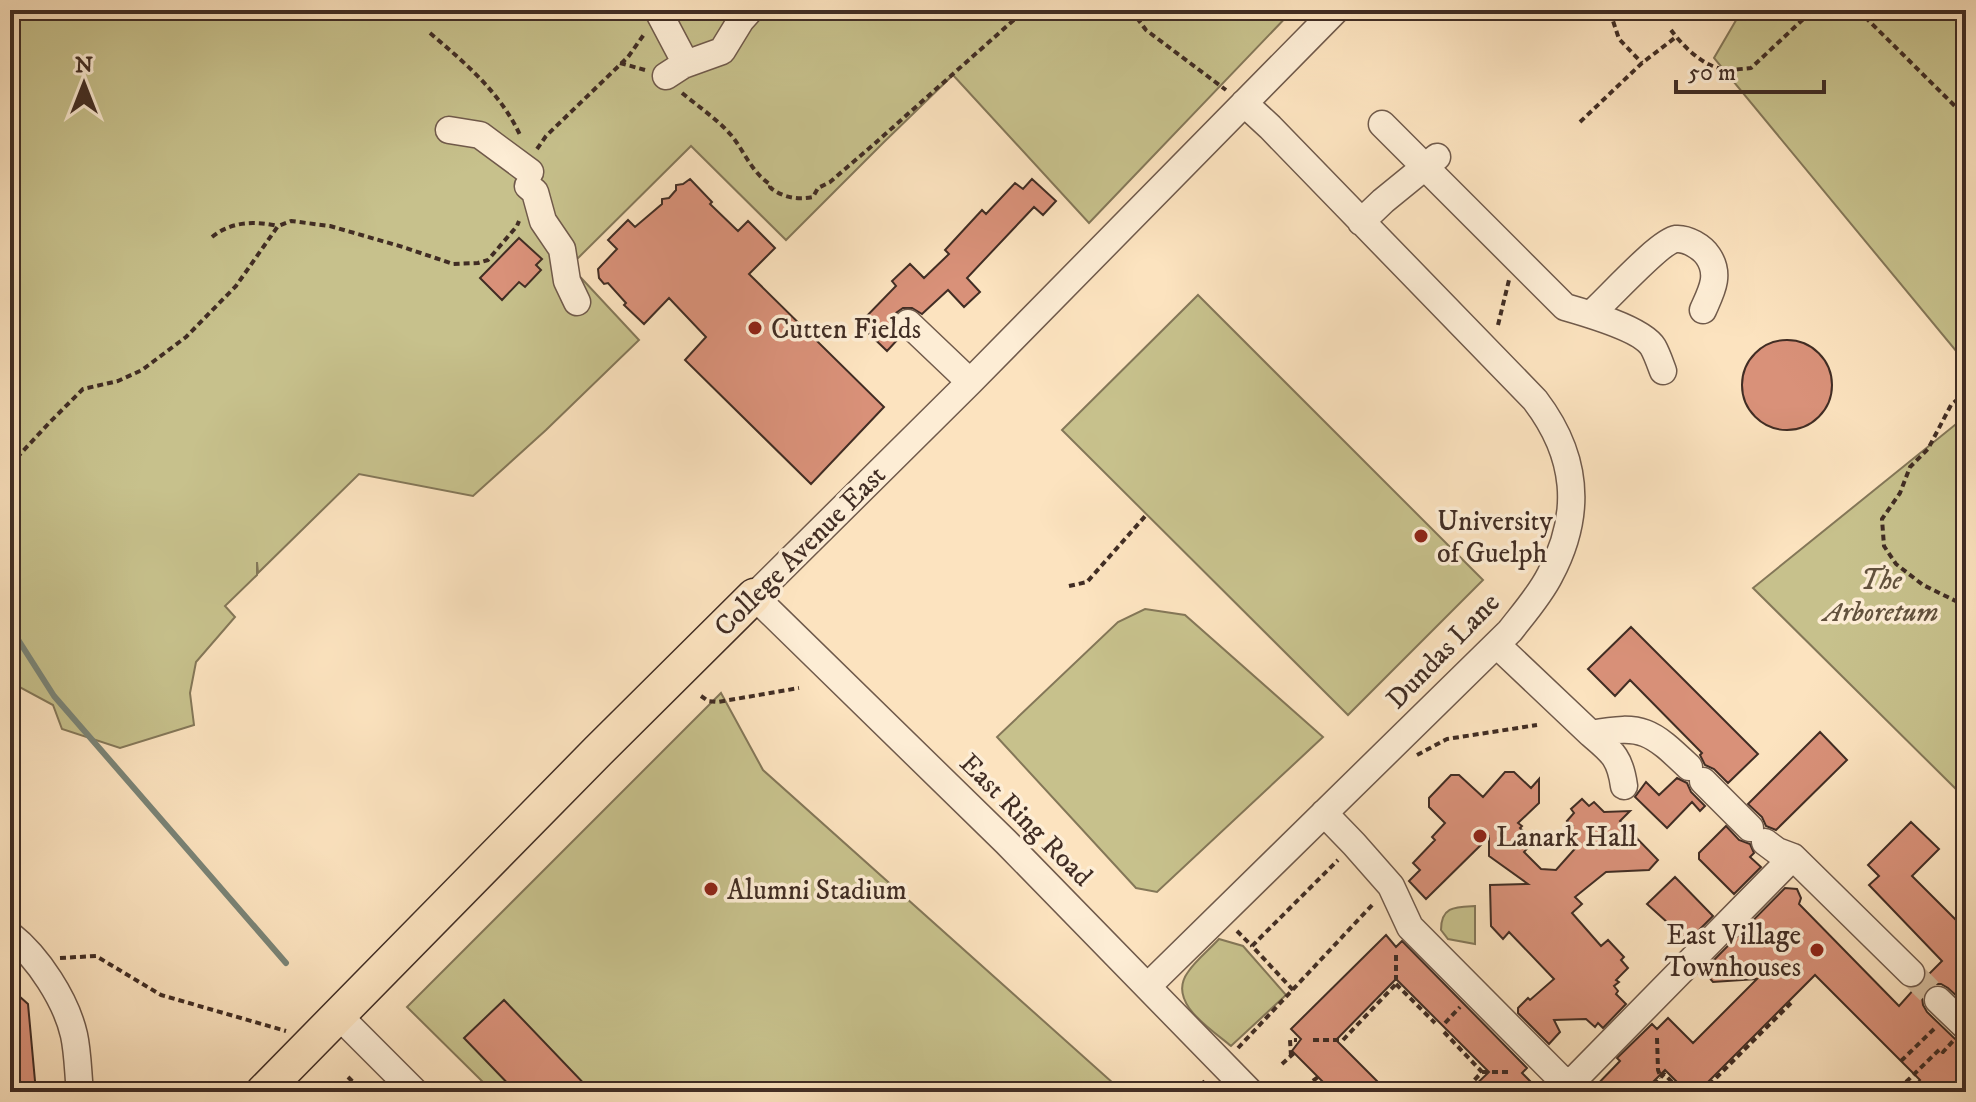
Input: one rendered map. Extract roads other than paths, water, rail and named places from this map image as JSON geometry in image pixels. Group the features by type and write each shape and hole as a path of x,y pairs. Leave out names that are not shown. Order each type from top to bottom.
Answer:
{"main road":[{"name":"College Avenue East","path":"263,1092 754,596"}],"street":[{"path":"659,13 676,70 722,51 750,10"},
{"name":"College Avenue East","path":"754,596 970,382 1336,10"},
{"name":"Dundas Lane","path":"1148,986 1510,631 1550,576 1561,550 1572,508 1565,453 1553,426 1535,400 1244,103"},
{"path":"1382,124 1432,161 1501,244 1565,307 1591,314 1645,339 1652,346 1663,371"},
{"path":"449,130 480,135 498,147 529,179 543,221 562,249 567,281 577,302"},
{"path":"1361,222 1432,161"},
{"path":"1591,314 1652,253 1677,239 1701,248 1710,259 1714,286 1703,310"},
{"path":"908,323 970,382"},
{"name":"East Ring Road","path":"754,596 911,748 1250,1092"},
{"path":"1497,645 1614,753 1619,761 1624,786"},
{"path":"1591,734 1638,730 1663,743 1757,835 1777,851 1793,857 1911,973"},
{"path":"1324,813 1391,886 1410,927 1568,1090 1793,857"},
{"path":"10,935 34,959 65,1010 74,1036 80,1092"},
{"path":"1938,1000 1962,1031"},
{"path":"337,1014 415,1092"}],"waterway":[{"path":"10,627 54,696 286,963"}],"tunnel":[{"path":"1911,973 1938,1000"}],"place":[{"name":"Cutten Fields","path":"755,328"},
{"name":"University of Guelph","path":"1421,536"},
{"name":"Lanark Hall","path":"1480,836"},
{"name":"Alumni Stadium","path":"711,889"},
{"name":"East Village Townhouses","path":"1817,950"}],"park label":[{"name":"The Arboretum","path":"1881,595"}]}
